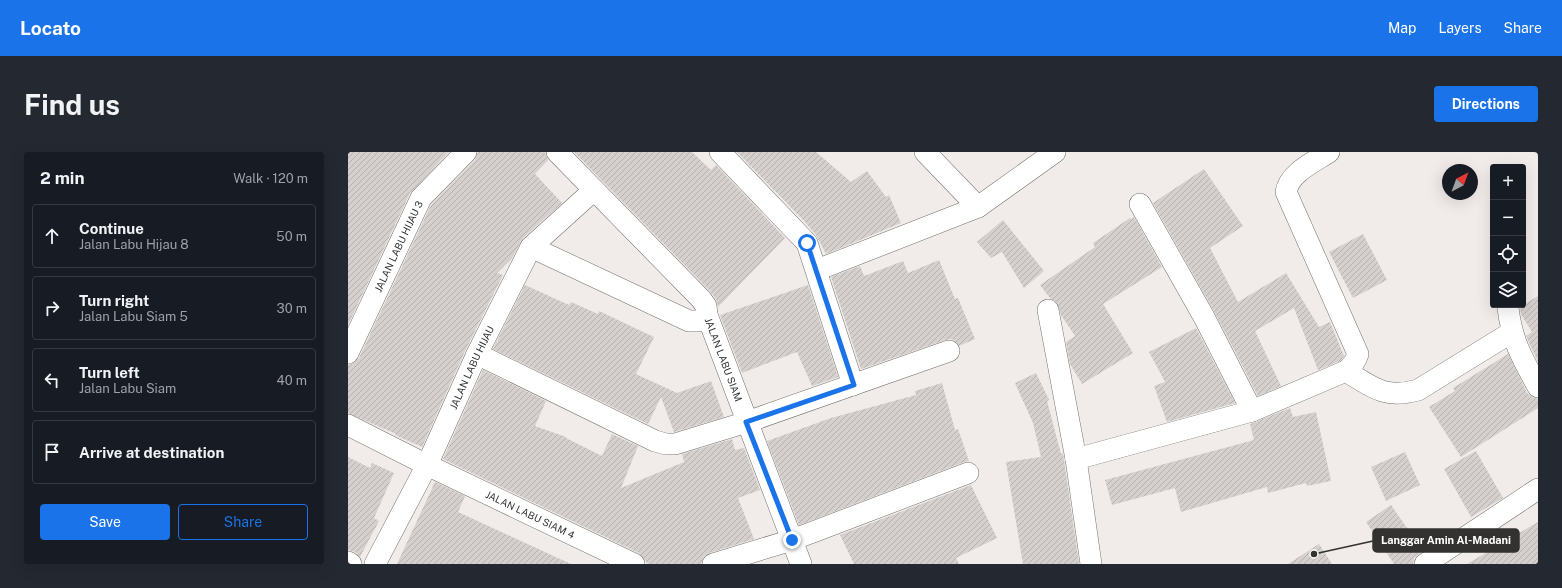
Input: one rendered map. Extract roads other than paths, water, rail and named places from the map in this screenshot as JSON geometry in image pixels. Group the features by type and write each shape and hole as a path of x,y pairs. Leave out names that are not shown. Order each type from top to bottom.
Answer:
{"street":[{"name":"JALAN LABU HIJAU 3","path":"348,353 421,198 466,152"},
{"name":"JALAN LABU SIAM","path":"557,152 701,299 706,306 707,315 746,422 801,564"},
{"path":"720,152 807,243 854,385"},
{"path":"925,152 978,207"},
{"path":"817,270 978,207 1055,152"},
{"path":"1076,459 1252,410 1346,371 1354,362 1358,354 1286,192 1287,186 1292,179 1329,152"},
{"name":"JALAN LABU HIJAU","path":"375,564 427,465 477,354 530,247 594,190"},
{"path":"1140,204 1204,317 1252,410"},
{"path":"530,247 689,321 699,321 707,315"},
{"path":"1508,308 1516,346 1538,387"},
{"path":"1048,310 1076,459 1091,564"},
{"path":"1346,371 1377,390 1394,394 1405,394 1418,390 1512,332"},
{"path":"477,354 655,441 666,444 675,444 746,422 950,351"},
{"name":"JALAN LABU SIAM 4","path":"348,425 427,465 634,564"},
{"path":"713,564 792,540 968,473"},
{"path":"1425,564 1538,489"}],"place":[{"name":"Langgar Amin Al-Madani","path":"1314,554"}]}
